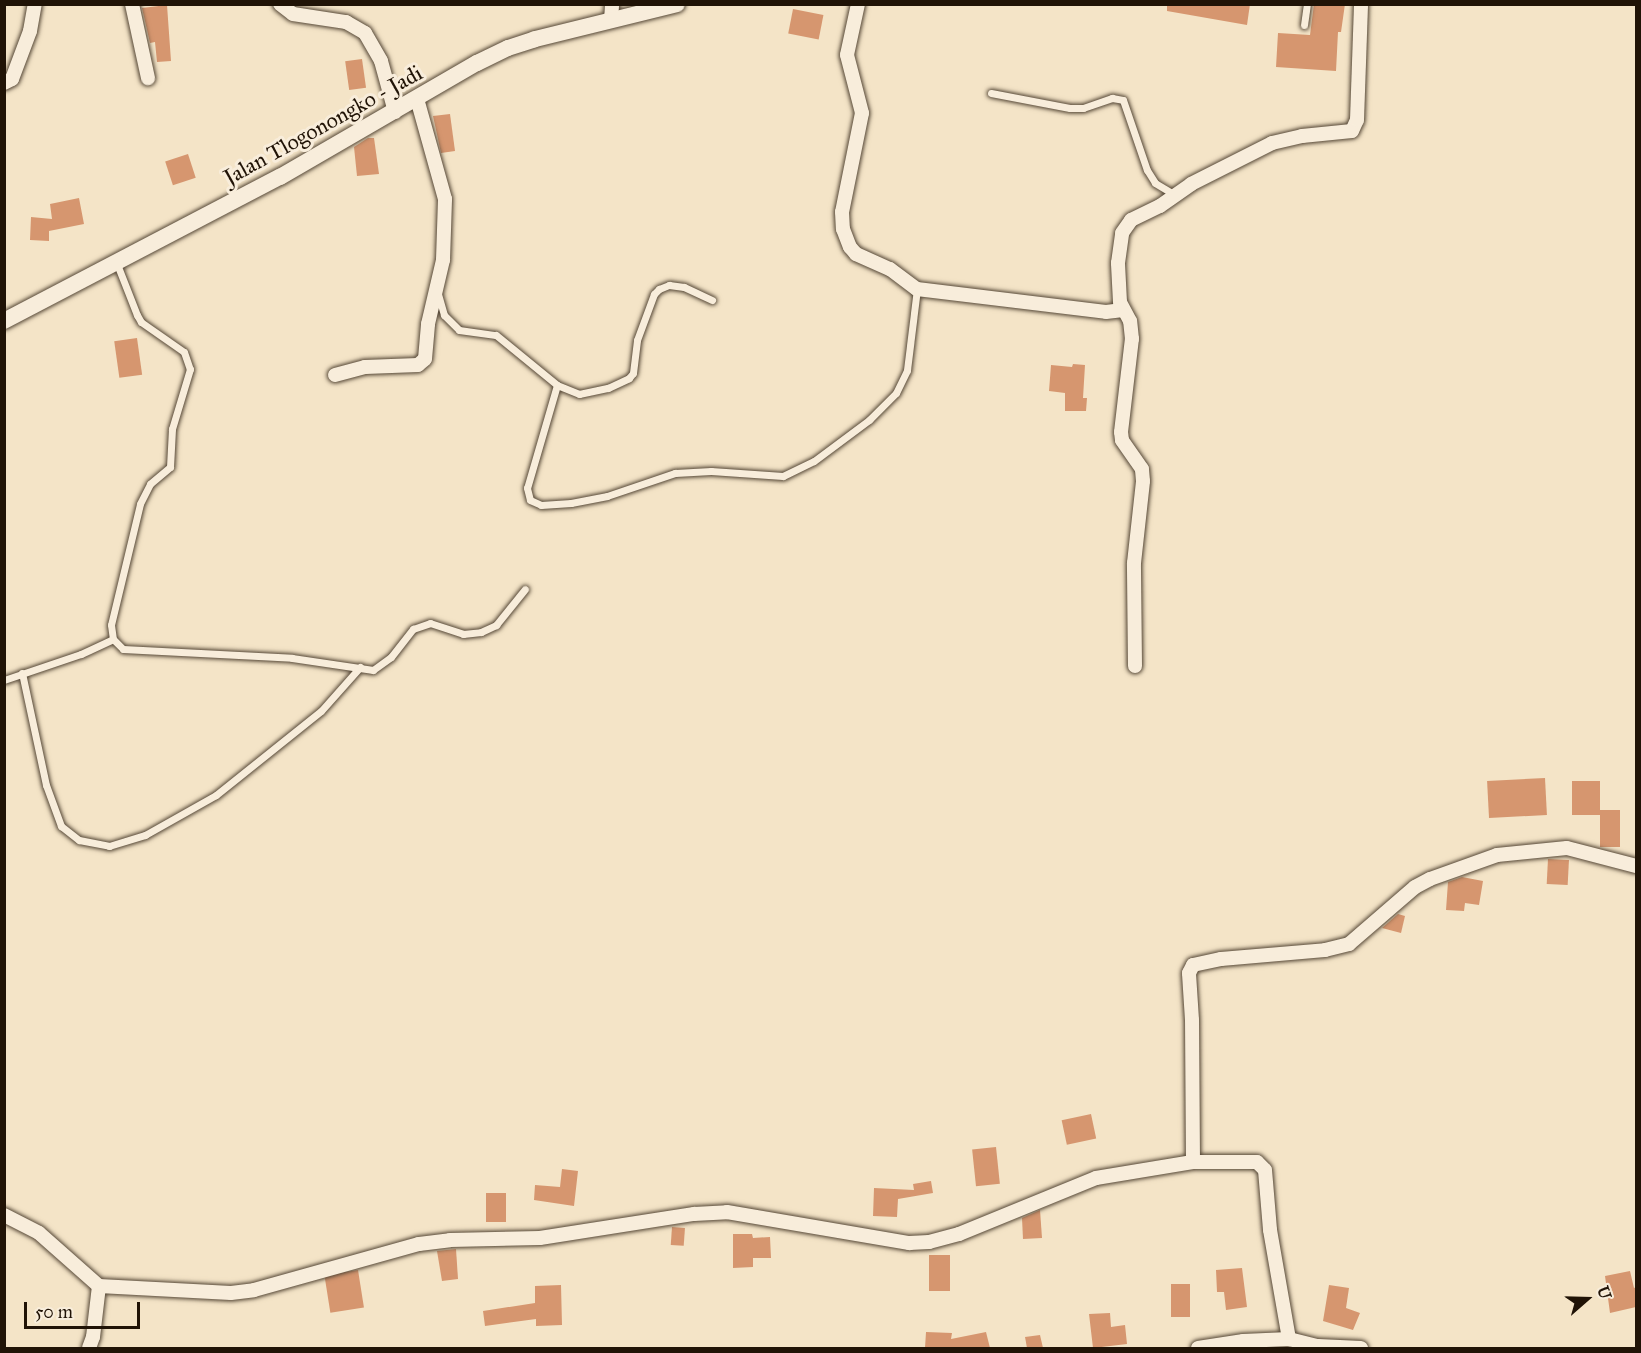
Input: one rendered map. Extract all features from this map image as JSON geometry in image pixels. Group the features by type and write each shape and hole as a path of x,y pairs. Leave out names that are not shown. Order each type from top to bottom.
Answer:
{"street":[{"path":"4,83 12,79 30,31 35,4"},
{"path":"132,4 148,78"},
{"path":"280,4 293,14 354,24 365,33 381,61 394,112"},
{"name":"Jalan Tlogonongko - Jadi","path":"4,321 117,264 508,48 611,12 677,4"},
{"path":"858,4 848,55 862,113 842,212 843,229 850,247 856,254 890,268 916,289 1106,312 1123,310"},
{"path":"1135,666 1134,562 1143,481 1142,469 1122,440 1121,432 1132,339 1130,321 1123,310 1118,263 1126,225 1175,195 1272,143 1302,136 1352,131 1357,120 1361,4"},
{"path":"335,375 365,367 410,366 422,362 443,260 445,199 417,99"},
{"path":"1193,1162 1193,1029 1189,973 1193,965 1221,959 1303,953 1343,946 1415,887 1430,879 1497,855 1567,848 1636,866"},
{"path":"4,1215 39,1233 99,1286 244,1292 437,1241 540,1238 694,1214 728,1212 909,1243 929,1242 959,1234 1096,1178 1193,1162 1257,1162 1262,1165 1289,1339"},
{"path":"89,1348 93,1337 99,1286"},
{"path":"1198,1348 1256,1345 1289,1339 1318,1346 1361,1348"}],"lane":[{"path":"1304,25 1307,4"},
{"path":"991,93 1070,108 1083,108 1112,98 1123,100 1147,170 1155,183 1175,195"},
{"path":"117,264 141,322 184,352 190,369 171,429 170,467 150,484 140,504 111,625 113,639 123,649 292,658 373,670 391,657 413,629 430,623 464,634 481,632 496,625 525,589"},
{"path":"438,292 444,315 459,330 496,335 557,385 579,394 608,388 629,378 642,323 654,294 659,289 669,285 684,287 712,300"},
{"path":"557,385 527,488 530,500 541,505 571,503 607,496 675,473 711,471 783,476 814,461 869,420 896,393 907,370 916,289"},
{"path":"4,680 81,654 113,639"},
{"path":"22,673 46,785 62,826 79,840 109,846 145,835 216,795 321,711 360,667"}],"building":[{"path":"1167,4 1250,4 1247,25 1167,11"},
{"path":"1314,4 1345,4 1341,32 1338,32 1336,71 1276,67 1278,33 1310,35"},
{"path":"167,5 171,61 157,62 155,42 150,43 142,8"},
{"path":"793,9 823,15 819,39 788,34"},
{"path":"362,59 366,88 349,90 345,61"},
{"path":"450,114 455,151 441,153 433,116"},
{"path":"368,138 374,138 379,174 357,176 354,147"},
{"path":"188,154 196,178 173,185 165,161"},
{"path":"79,198 84,224 49,231 49,241 30,240 31,217 52,219 50,204"},
{"path":"137,338 142,375 119,378 114,341"},
{"path":"1073,364 1085,365 1083,398 1087,398 1086,411 1065,411 1065,393 1049,391 1051,365 1072,367"},
{"path":"1545,778 1547,815 1489,818 1487,781"},
{"path":"1572,781 1600,781 1600,815 1572,815"},
{"path":"1600,810 1620,810 1620,847 1600,847"},
{"path":"1548,859 1569,860 1568,885 1547,884"},
{"path":"1462,877 1483,881 1479,905 1465,903 1464,911 1446,910 1448,882"},
{"path":"1398,914 1405,916 1401,933 1382,928"},
{"path":"1091,1114 1096,1138 1067,1145 1062,1120"},
{"path":"996,1147 1000,1184 976,1186 972,1150"},
{"path":"562,1169 578,1171 574,1206 534,1200 535,1185 560,1187"},
{"path":"931,1181 933,1193 898,1199 897,1217 873,1216 874,1188 914,1190 913,1184"},
{"path":"486,1193 506,1193 506,1222 486,1222"},
{"path":"1040,1210 1042,1238 1023,1239 1022,1218"},
{"path":"672,1227 685,1228 684,1246 671,1245"},
{"path":"733,1234 752,1234 753,1238 770,1237 771,1258 753,1258 753,1267 733,1268"},
{"path":"456,1249 458,1279 442,1281 437,1251"},
{"path":"929,1255 950,1255 950,1291 929,1291"},
{"path":"1242,1268 1247,1307 1226,1310 1224,1292 1217,1292 1216,1270"},
{"path":"358,1270 364,1308 330,1313 324,1275"},
{"path":"1630,1271 1634,1288 1636,1287 1636,1307 1610,1313 1605,1276"},
{"path":"1171,1284 1190,1284 1190,1317 1171,1317"},
{"path":"561,1285 562,1325 536,1326 536,1319 485,1326 483,1311 535,1303 535,1286"},
{"path":"1329,1285 1349,1288 1346,1308 1360,1313 1353,1330 1323,1321"},
{"path":"1110,1313 1111,1327 1125,1325 1127,1344 1093,1348 1089,1314"},
{"path":"926,1332 952,1333 951,1339 986,1332 990,1348 925,1348"},
{"path":"1040,1335 1043,1348 1027,1348 1025,1337"}]}
